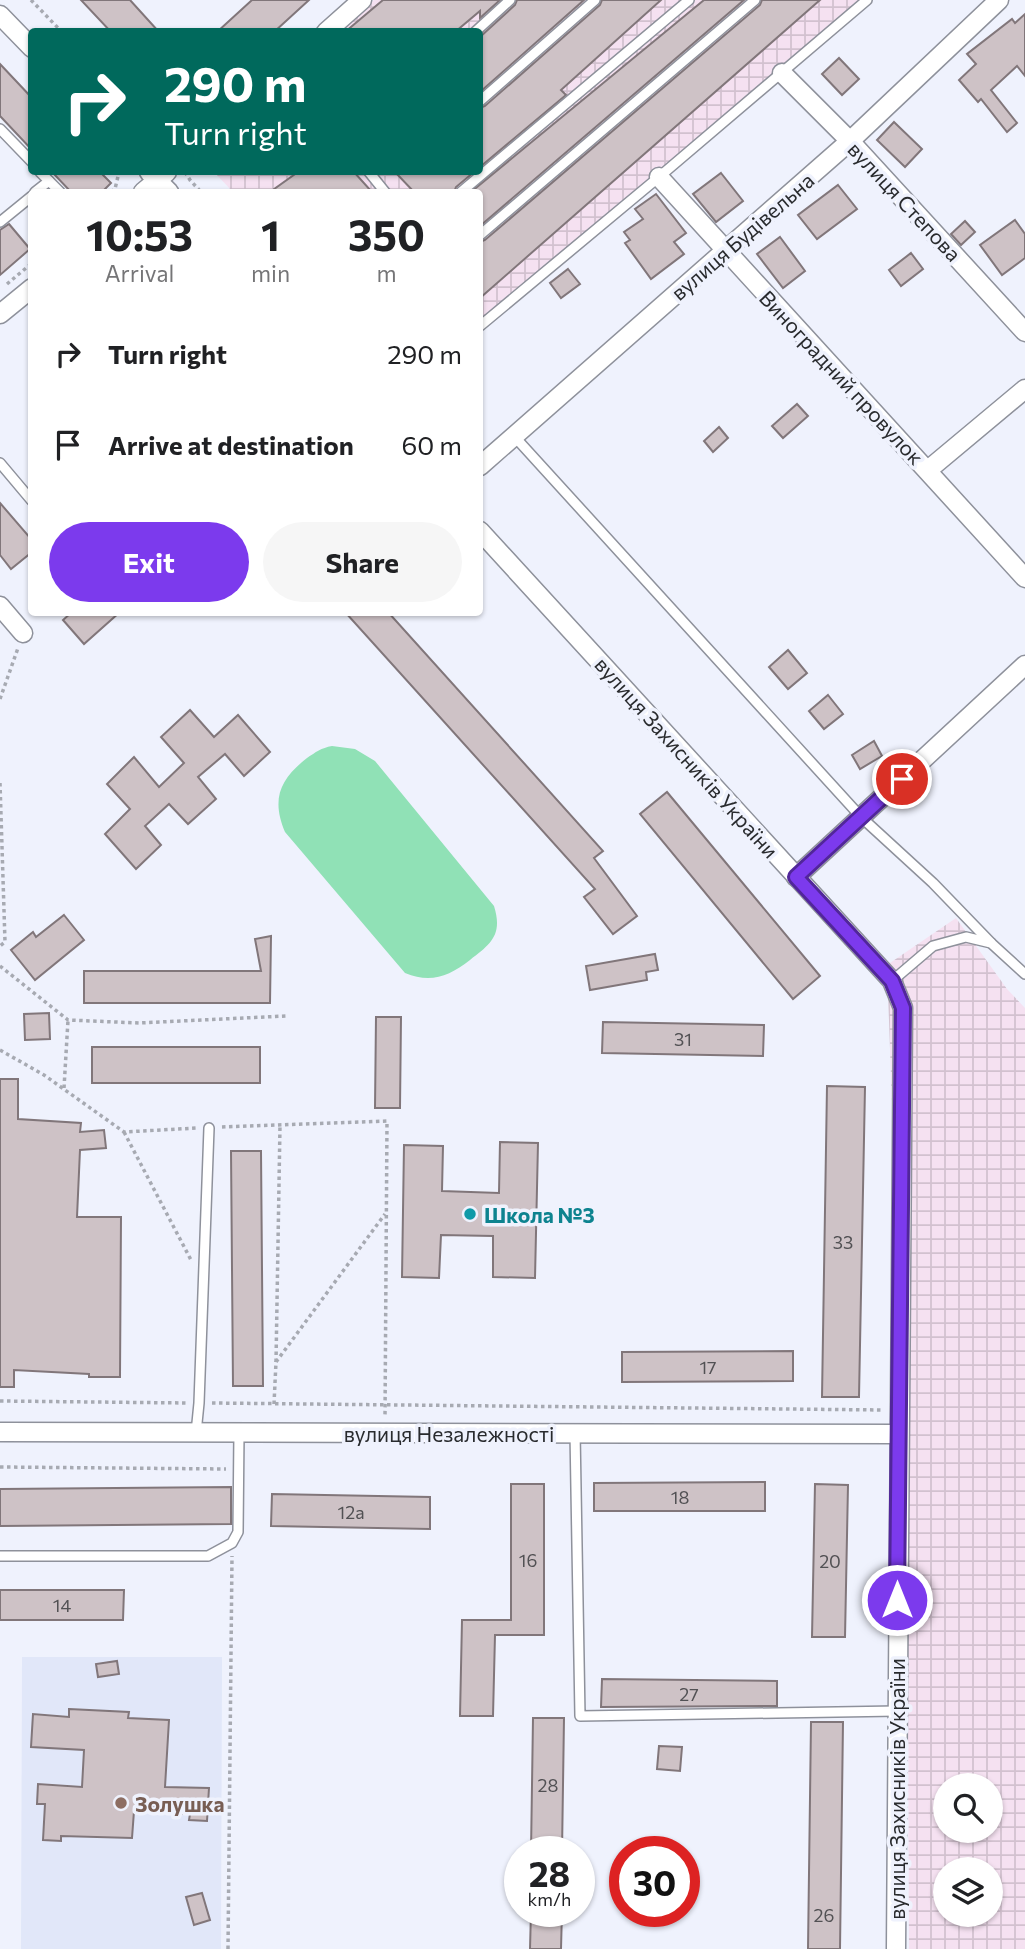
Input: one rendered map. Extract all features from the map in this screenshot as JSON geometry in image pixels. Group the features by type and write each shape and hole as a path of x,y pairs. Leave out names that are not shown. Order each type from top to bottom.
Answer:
{"street":[{"path":"329,28 362,0"},
{"name":"вулиця Будівельна","path":"483,463 850,141 999,0"},
{"path":"0,15 28,44"},
{"name":"вулиця Степова","path":"782,73 850,141 1025,331"},
{"name":"Виноградний провулок","path":"659,177 1025,578"},
{"path":"0,314 28,291"},
{"path":"928,470 1025,389"},
{"name":"вулиця Захисників України","path":"483,534 892,981 903,1008 896,1949"},
{"path":"0,606 23,633"},
{"path":"796,877 1025,666"},
{"name":"вулиця Незалежності","path":"0,1432 898,1434"}],"lane":[{"path":"479,28 510,0"},
{"path":"483,98 595,0"},
{"path":"483,173 688,0"},
{"path":"483,232 755,0"},
{"path":"483,324 867,0"},
{"path":"0,129 28,158"},
{"path":"43,175 57,189"},
{"path":"371,175 383,189"},
{"path":"465,189 481,175"},
{"path":"39,189 49,181"},
{"path":"0,222 28,198"},
{"path":"514,436 861,817 933,883 1025,974"},
{"path":"0,463 28,496"},
{"path":"892,981 933,946 966,937 991,943"},
{"path":"196,1433 200,1403 209,1128"},
{"path":"575,1432 580,1716 897,1711"},
{"path":"0,1556 208,1556 232,1543 238,1532 239,1433"}],"path":[{"path":"31,0 58,28"},
{"path":"0,290 28,266"},
{"path":"0,699 23,633"},
{"path":"0,783 5,942 0,946"},
{"path":"0,966 68,1020 139,1023 286,1016"},
{"path":"64,1089 68,1020"},
{"path":"0,1050 64,1089 124,1132 204,1285"},
{"path":"124,1132 387,1121 384,1433"},
{"path":"274,1404 280,1125"},
{"path":"276,1362 386,1212"},
{"path":"0,1401 898,1410"},
{"path":"0,1467 239,1470"},
{"path":"228,1949 232,1543"}],"shaded area":[{"path":"374,0 860,0 483,325 483,189 230,189 217,175 483,175 483,28 341,28"},
{"path":"956,918 1007,989 1025,1008 1025,1949 909,1949 906,1496 887,965"},
{"name":"Золушка","path":"22,1657 222,1657 221,1949 21,1949"}],"green space":[{"path":"332,746 355,749 375,761 494,906 497,924 493,938 484,949 455,970 431,978 405,973 285,832 279,809 284,782 307,758"}],"building":[{"path":"81,0 130,0 155,28 107,28"},
{"path":"252,0 309,0 278,28 221,28"},
{"path":"383,0 500,0 480,18 480,11 460,28 350,28"},
{"path":"517,0 584,0 483,89 483,34 515,5"},
{"path":"602,0 661,0 561,90 566,95 483,164 483,107 600,5"},
{"path":"704,0 744,0 483,223 483,189 475,189"},
{"path":"762,0 820,0 483,295 483,241 760,5"},
{"path":"1025,14 1025,76 1017,66 991,90 1017,123 1007,132 981,99 978,102 959,80 976,64 967,54 1012,19 1015,23"},
{"path":"839,58 859,79 842,95 822,74"},
{"path":"0,64 28,94 28,146 0,116"},
{"path":"894,122 922,149 905,167 877,140"},
{"path":"721,173 743,201 716,222 693,194"},
{"path":"55,175 103,175 111,183 105,189 68,189"},
{"path":"294,175 357,175 369,189 274,189"},
{"path":"398,175 470,175 455,189 411,189"},
{"path":"838,185 857,209 817,239 798,215"},
{"path":"656,194 686,233 674,242 684,254 651,279 625,243 630,240 624,232 643,219 635,209"},
{"path":"1015,220 1025,234 1025,258 1002,275 980,245"},
{"path":"965,221 975,232 961,245 951,234"},
{"path":"9,224 28,247 28,251 0,275 0,230"},
{"path":"780,237 805,271 783,288 757,254"},
{"path":"911,253 923,269 901,286 889,270"},
{"path":"568,269 580,284 561,298 550,283"},
{"path":"797,404 808,416 783,438 772,426"},
{"path":"719,427 728,438 713,452 704,441"},
{"path":"0,503 28,535 28,555 11,569 0,555"},
{"path":"68,616 116,616 84,644 63,620"},
{"path":"349,616 392,616 603,851 594,858 637,916 613,934 584,897 595,889"},
{"path":"788,650 807,673 788,689 769,667"},
{"path":"828,695 843,714 824,729 809,711"},
{"path":"190,710 214,737 238,715 270,752 244,776 225,754 198,777 216,799 188,824 169,804 145,826 161,845 136,869 105,834 130,809 107,784 134,757 159,787 184,763 161,737"},
{"path":"874,741 882,756 860,769 852,755"},
{"path":"667,792 820,976 793,999 640,814"},
{"path":"64,915 84,940 35,980 11,950 33,932 36,937"},
{"path":"271,936 270,1003 84,1003 84,971 261,971 255,939"},
{"path":"655,954 658,970 646,972 647,980 590,990 586,966"},
{"path":"49,1013 50,1039 25,1040 24,1014"},
{"path":"376,1017 401,1017 400,1108 375,1108"},
{"path":"603,1022 764,1025 763,1056 602,1053"},
{"path":"92,1047 260,1047 260,1083 92,1083"},
{"path":"0,1079 18,1079 18,1119 81,1123 80,1132 104,1130 106,1148 80,1150 77,1217 121,1217 120,1377 14,1370 14,1387 0,1387"},
{"path":"827,1086 865,1087 859,1397 822,1397"},
{"name":"Школа №3","path":"500,1142 538,1143 535,1278 493,1277 493,1236 441,1235 439,1278 402,1277 404,1145 443,1146 442,1191 499,1193"},
{"path":"231,1151 261,1151 263,1386 233,1386"},
{"path":"793,1351 793,1381 622,1382 622,1352"},
{"path":"765,1482 765,1511 594,1511 594,1483"},
{"path":"511,1484 544,1484 544,1635 495,1635 493,1716 460,1716 462,1620 511,1620"},
{"path":"815,1484 848,1485 845,1637 812,1637"},
{"path":"231,1487 231,1524 0,1526 0,1489"},
{"path":"272,1494 430,1497 430,1529 271,1526"},
{"path":"0,1590 124,1590 123,1620 0,1620"},
{"path":"117,1661 119,1674 98,1677 96,1664"},
{"path":"602,1679 777,1681 777,1706 601,1707"},
{"path":"69,1709 129,1712 128,1718 169,1720 165,1787 209,1788 207,1821 189,1820 190,1814 134,1811 132,1838 61,1836 61,1841 43,1840 45,1804 37,1804 38,1784 82,1787 84,1750 31,1747 33,1714 69,1717"},
{"path":"533,1718 564,1718 562,1836 531,1836"},
{"path":"811,1722 843,1722 840,1949 808,1949"},
{"path":"659,1746 682,1747 680,1771 657,1769"},
{"path":"202,1893 210,1920 194,1925 186,1897"},
{"path":"531,1927 562,1927 561,1949 530,1949"}],"place":[{"name":"Школа №3","path":"470,1214"},
{"name":"Золушка","path":"121,1803"}],"route":[{"path":"897,1600 903,1008 892,981 796,877 902,779"}]}
